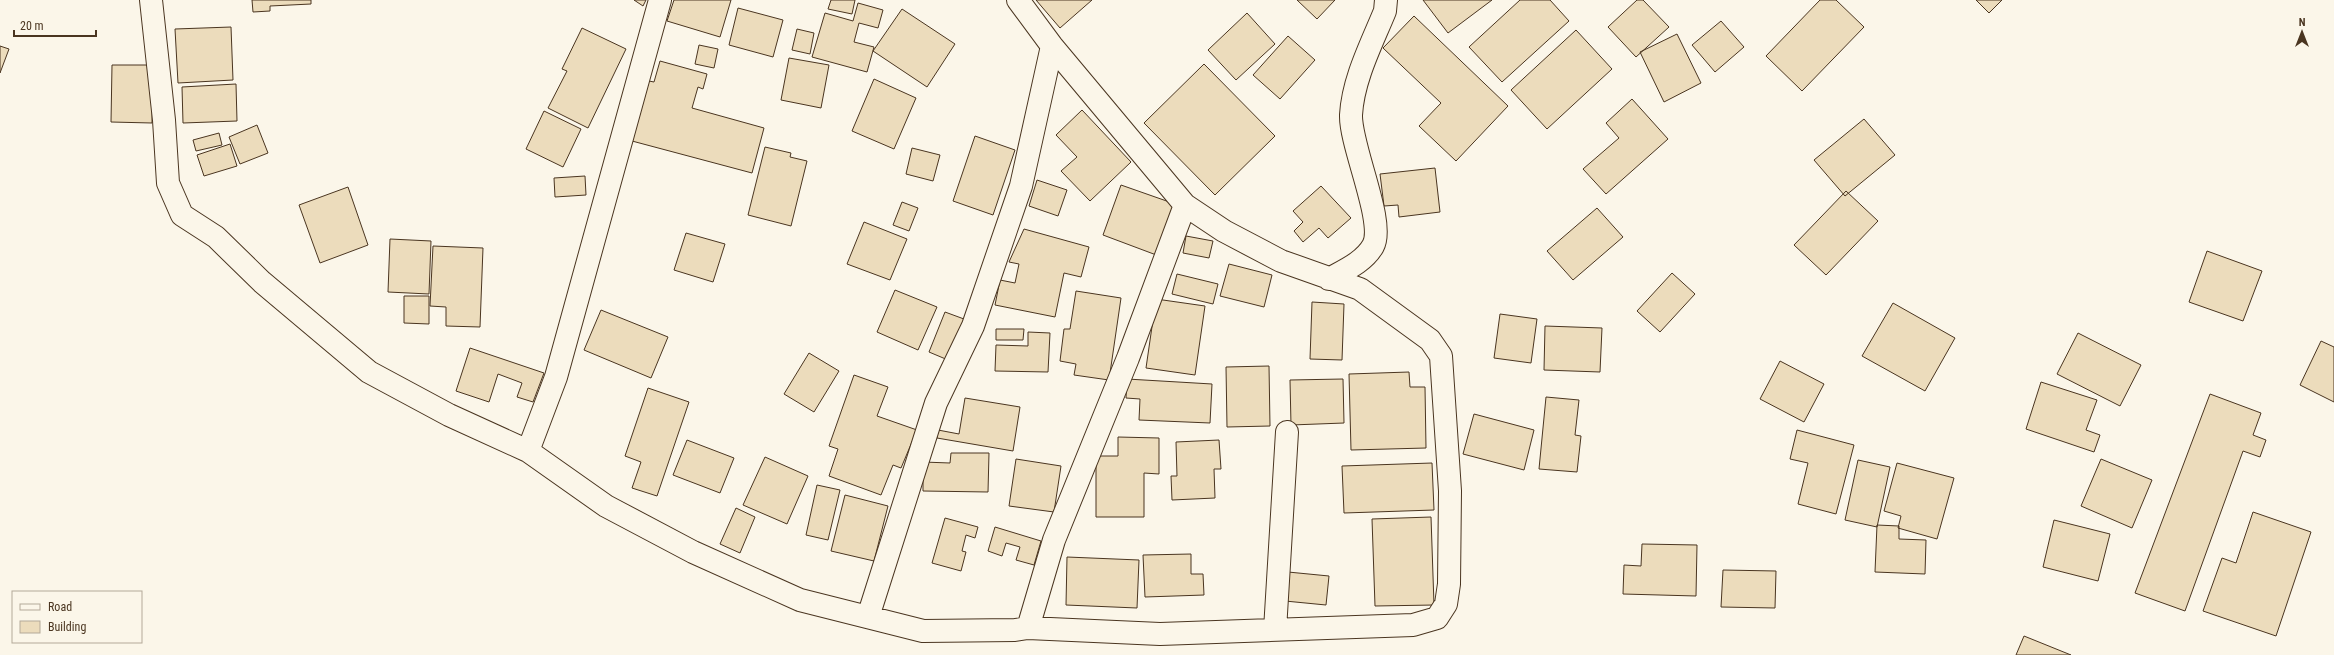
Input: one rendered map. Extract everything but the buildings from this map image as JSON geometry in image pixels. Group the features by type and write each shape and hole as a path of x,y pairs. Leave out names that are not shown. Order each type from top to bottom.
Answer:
{"street":[{"path":"151,0 164,120 168,183 182,215 216,237 262,282 369,372 448,415 528,451 606,506 693,552 800,600 923,631 1015,630 1028,628 1160,634 1413,625 1437,618 1446,604 1449,584 1450,491 1441,356 1430,340 1360,289 1281,261 1224,231 1185,205 1052,46 1018,0"},
{"path":"528,451 556,378 660,0"},
{"path":"1329,279 1358,263 1373,246 1376,225 1363,177 1351,116 1357,83 1385,11 1386,0"},
{"path":"868,617 936,403 973,326 1021,186 1052,46"},
{"path":"1028,628 1054,540 1128,358 1185,205"},
{"path":"1275,630 1287,432"}]}
